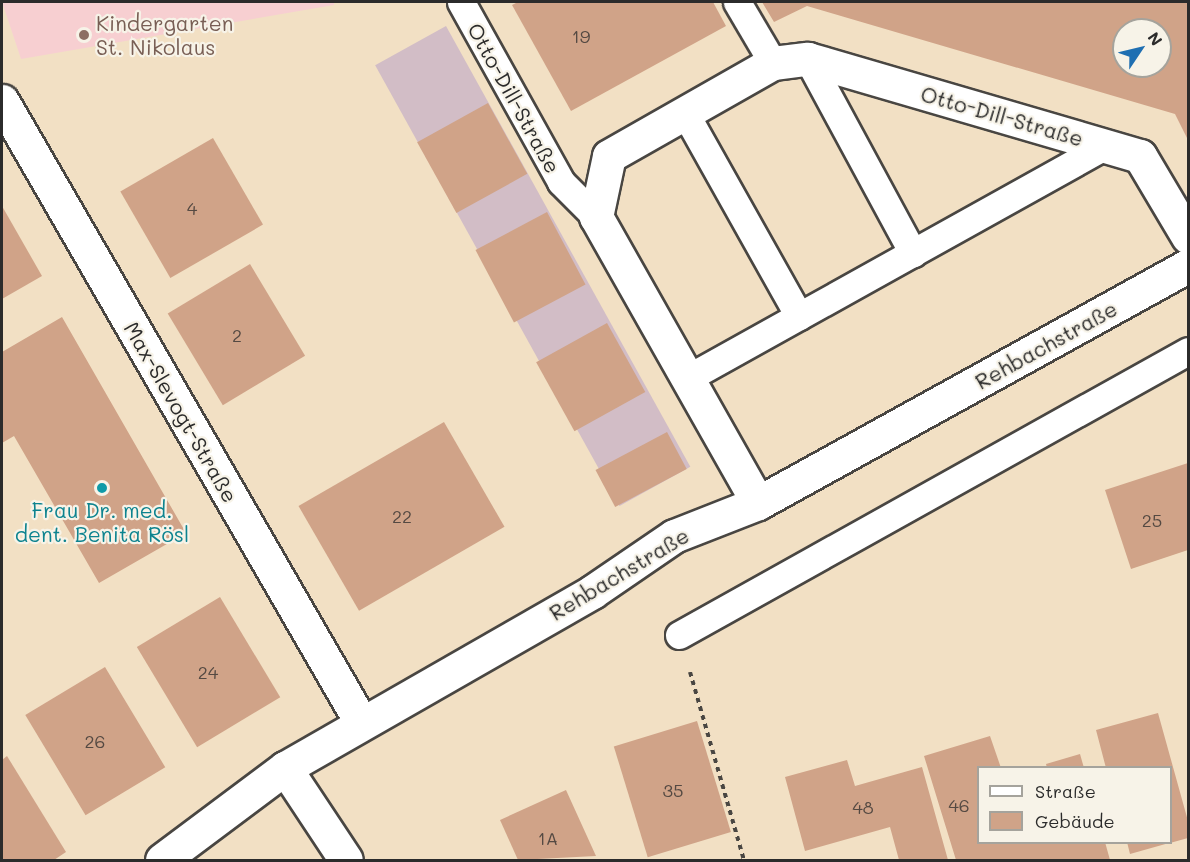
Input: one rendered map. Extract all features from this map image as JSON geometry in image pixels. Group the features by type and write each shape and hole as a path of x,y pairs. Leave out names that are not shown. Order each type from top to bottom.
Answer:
{"street":[{"name":"Otto-Dill-Straße","path":"758,503 686,380 597,217 609,156 773,63 808,59 1140,156 1188,237"},
{"name":"Max-Slevogt-Straße","path":"2,101 361,722"},
{"name":"Rehbachstraße","path":"162,861 285,768 361,722 592,592 674,536 758,503 1188,266"},
{"path":"285,768 346,861"}],"lane":[{"name":"Otto-Dill-Straße","path":"461,2 561,182 597,217"},
{"path":"737,2 773,63"},
{"path":"808,59 913,253"},
{"path":"685,113 799,316"},
{"path":"686,380 1105,146"},
{"path":"679,635 1188,351"}],"path":[{"path":"679,635 744,861"}],"shaded area":[{"name":"Kindergarten St. Nikolaus","path":"2,2 334,2 334,5 21,59"},
{"path":"446,26 690,467 619,506 375,65"}],"building":[{"path":"518,2 713,2 726,26 571,111 512,5"},
{"path":"762,2 1188,2 1188,140 1175,114 807,6 774,22"},
{"path":"488,103 527,174 456,213 417,142"},
{"path":"213,138 263,225 170,278 120,192"},
{"path":"2,206 42,276 2,299"},
{"path":"547,212 585,284 514,322 475,250"},
{"path":"250,264 305,356 223,405 168,313"},
{"name":"Frau Dr. med. dent. Benita Rösl","path":"62,317 186,533 99,583 14,436 2,443 2,352"},
{"path":"607,323 645,392 574,431 536,362"},
{"path":"444,422 505,527 359,611 299,506"},
{"path":"667,432 687,469 615,507 595,470"},
{"path":"1188,463 1188,550 1131,569 1105,490"},
{"path":"220,597 280,697 197,747 137,647"},
{"path":"105,667 165,767 86,815 25,715"},
{"path":"1158,713 1188,821 1188,838 1172,842 1172,766 1105,766 1096,730"},
{"path":"697,721 731,832 648,857 614,746"},
{"path":"990,736 1000,766 977,766 977,844 1106,844 1110,860 956,860 924,756"},
{"path":"1080,754 1083,766 1046,766 1046,764"},
{"path":"7,756 66,852 54,860 2,860 2,760"},
{"path":"847,760 855,786 922,767 948,860 899,860 890,827 805,851 785,777"},
{"path":"566,790 596,856 518,860 500,820"},
{"path":"1128,844 1165,844 1130,854"}],"place":[{"name":"Kindergarten St. Nikolaus","path":"84,35"},
{"name":"Frau Dr. med. dent. Benita Rösl","path":"102,488"}]}
